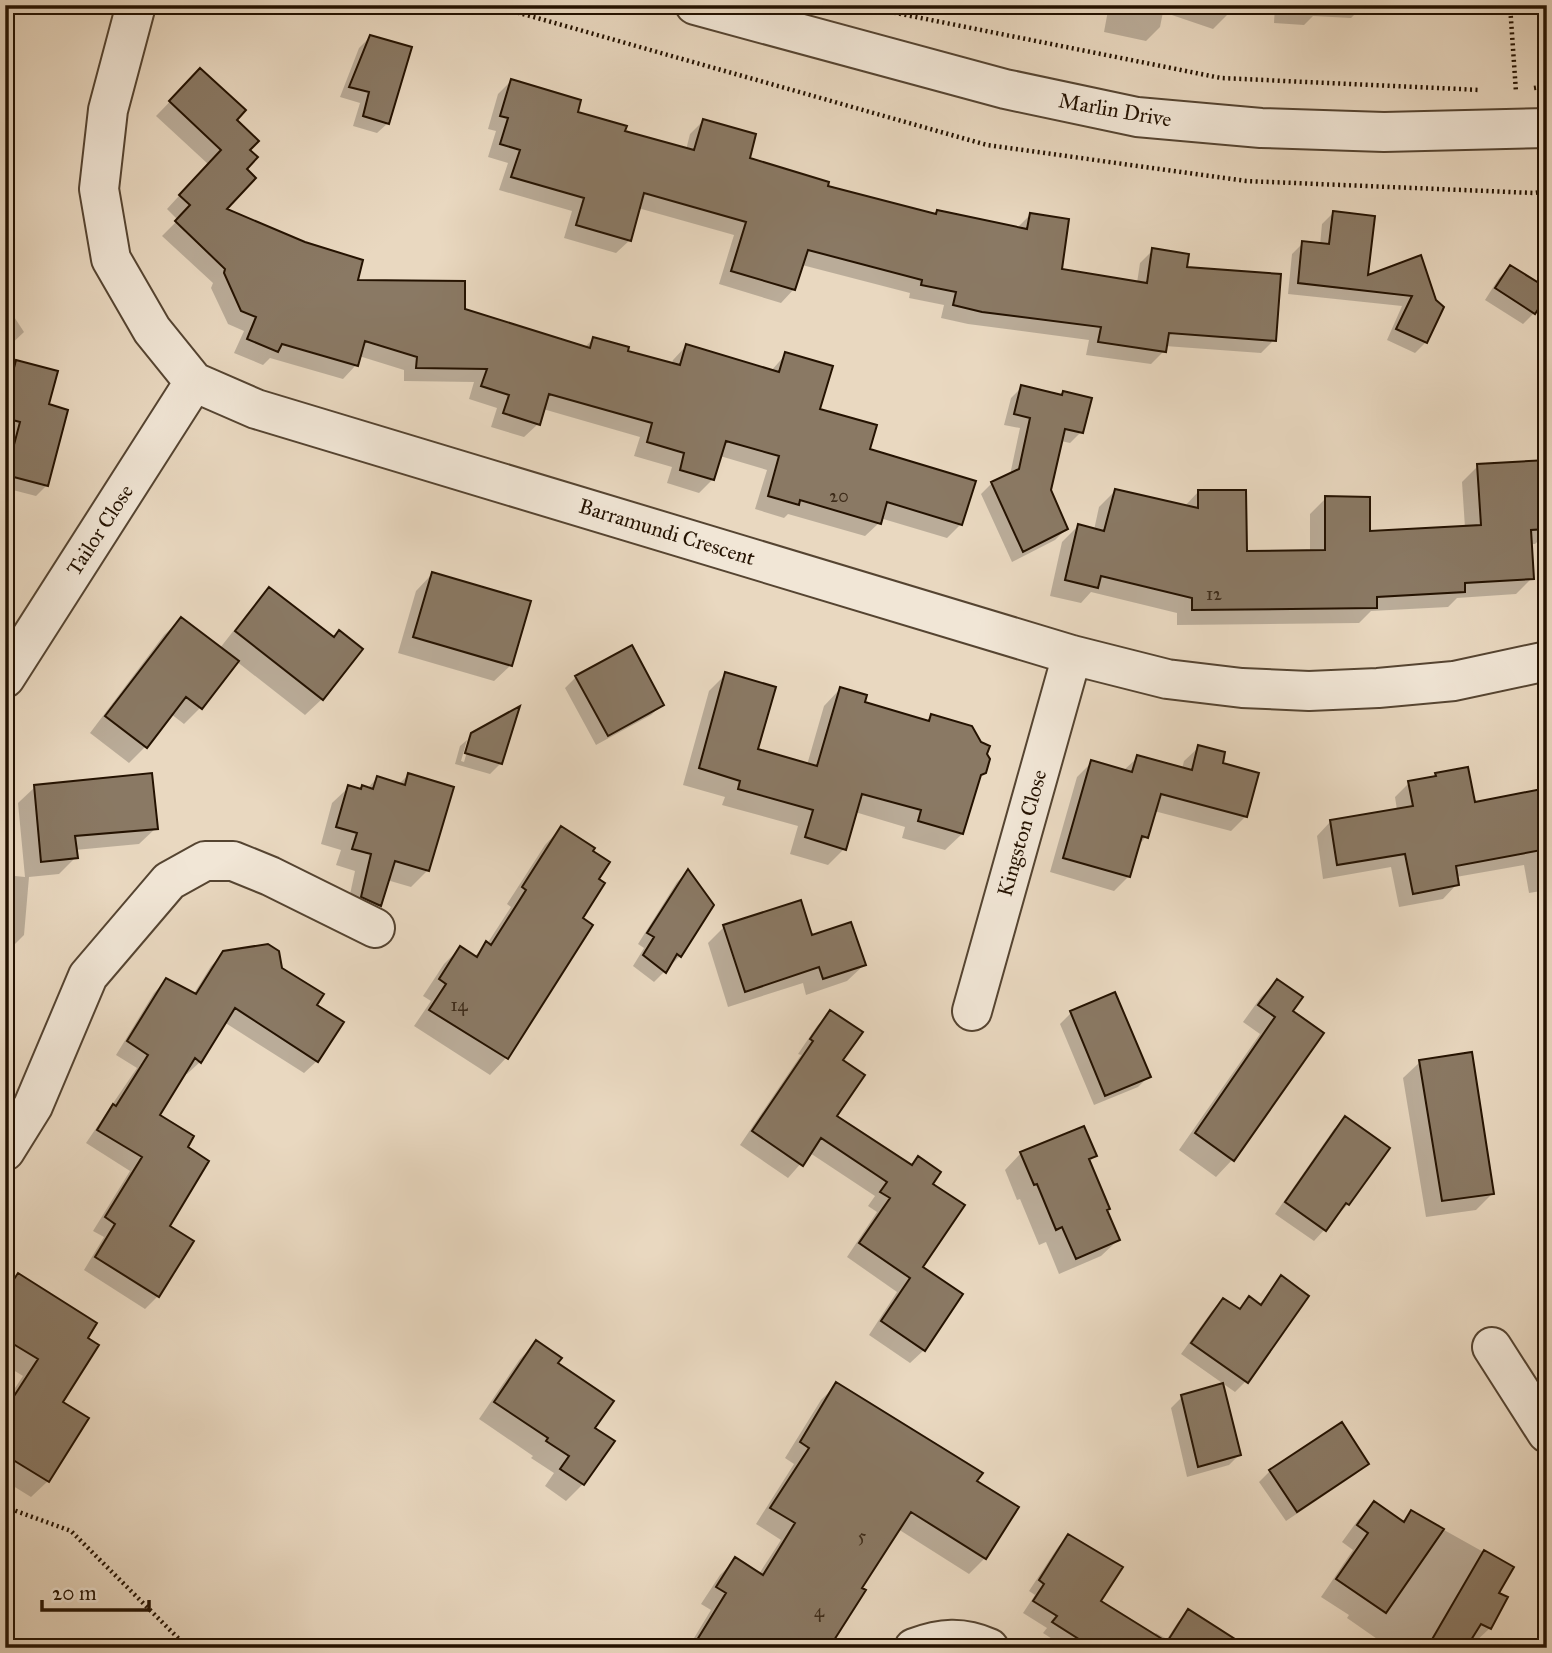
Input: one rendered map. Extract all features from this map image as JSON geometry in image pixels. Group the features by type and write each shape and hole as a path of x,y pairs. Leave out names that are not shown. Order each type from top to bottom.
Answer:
{"street":[{"name":"Barramundi Crescent","path":"136,5 107,110 99,189 111,259 152,330 194,382 256,408 1072,655 1167,679 1242,688 1309,691 1378,688 1454,681 1547,661"},
{"name":"Marlin Drive","path":"695,5 1005,89 1137,117 1261,128 1384,132 1533,128"},
{"name":"Tailor Close","path":"5,678 194,382"},
{"name":"Kingston Close","path":"972,1011 1072,655"},
{"path":"5,1151 33,1106 88,976 169,881 205,861 233,862 270,876 375,928"},
{"path":"1492,1348 1547,1433"},
{"path":"914,1648 937,1640 956,1638 989,1648"}],"path":[{"path":"856,5 1221,78 1489,90"},
{"path":"1510,5 1516,91 1533,128"},
{"path":"1503,91 1547,86"},
{"path":"5,1507 71,1531 188,1648"}],"building":[{"path":"370,35 412,47 389,124 363,116 369,92 349,87"},
{"path":"200,68 246,110 237,120 259,141 250,150 258,157 247,169 256,178 227,209 305,242 363,260 358,280 465,281 465,309 590,348 593,337 629,347 628,351 680,365 686,344 779,372 785,352 833,366 820,409 877,425 870,449 976,481 962,525 887,502 881,524 800,500 799,505 768,496 779,456 726,441 714,480 680,470 684,453 647,442 652,423 549,394 540,425 503,413 509,395 481,386 487,369 416,368 417,357 365,341 358,366 282,344 278,352 247,339 256,317 241,311 224,273 225,269 175,221 190,205 179,195 221,150 169,101"},
{"path":"511,79 581,100 578,112 627,126 625,131 694,150 703,119 756,134 750,158 829,182 828,186 936,214 937,210 1027,229 1030,213 1069,219 1062,269 1147,283 1152,248 1189,254 1187,267 1281,274 1276,341 1169,333 1166,352 1098,342 1101,327 982,312 953,305 956,292 921,285 922,280 808,250 795,290 731,271 746,222 644,193 631,241 576,225 584,198 511,177 520,150 500,144 508,118 500,116"},
{"path":"1333,211 1375,216 1368,275 1421,255 1436,300 1444,307 1427,343 1396,329 1412,296 1298,283 1302,241 1329,244"},
{"path":"1510,265 1547,288 1547,296 1535,314 1495,288"},
{"path":"16,360 58,371 49,404 68,410 48,486 6,475 20,422 5,418 5,403"},
{"path":"1021,385 1062,395 1063,391 1092,398 1083,433 1065,429 1051,490 1068,529 1023,552 991,482 1019,469 1030,418 1014,414"},
{"path":"1547,460 1547,529 1531,530 1534,579 1465,583 1465,592 1377,597 1377,608 1192,610 1192,598 1101,576 1098,588 1065,580 1078,524 1104,531 1115,489 1198,508 1198,490 1246,490 1247,551 1325,550 1325,496 1370,497 1370,531 1481,525 1477,464"},
{"path":"432,572 531,601 512,666 413,637"},
{"path":"269,587 334,637 339,630 363,649 323,700 235,631"},
{"path":"181,617 239,661 202,709 186,697 147,748 105,716"},
{"path":"632,645 664,705 608,736 575,676"},
{"path":"725,672 776,687 758,749 817,766 840,687 867,695 865,702 929,721 931,714 972,726 981,742 990,746 987,754 990,759 986,773 981,775 963,834 918,821 921,810 862,794 846,850 805,837 813,810 738,789 740,781 699,768"},
{"path":"520,706 502,764 465,753 471,733"},
{"path":"1198,745 1225,752 1223,763 1259,773 1247,817 1161,794 1148,838 1142,836 1130,877 1063,858 1091,760 1132,772 1137,755 1192,770"},
{"path":"1468,767 1475,802 1547,788 1547,849 1456,866 1459,885 1413,894 1405,854 1337,865 1330,820 1413,806 1408,781"},
{"path":"152,773 158,829 75,836 78,858 41,862 34,785"},
{"path":"408,773 454,787 429,871 395,861 381,906 361,897 371,854 352,849 357,833 336,827 348,785 361,789 362,785 373,789 377,776 405,785"},
{"path":"561,826 595,848 593,851 610,862 599,879 605,883 583,918 593,925 508,1059 429,1010 446,984 439,979 460,946 477,957 486,941 491,945 526,890 522,887"},
{"path":"688,869 714,905 681,957 677,954 666,973 643,955 654,937 647,933"},
{"path":"801,900 812,935 851,922 866,965 823,979 819,967 745,992 723,925"},
{"path":"268,944 279,951 282,968 324,994 317,1005 344,1022 318,1062 235,1008 201,1063 195,1058 160,1115 194,1136 188,1147 209,1161 170,1226 194,1241 159,1297 95,1257 115,1224 105,1217 142,1157 97,1130 113,1104 116,1106 148,1055 127,1041 166,978 196,994 223,951"},
{"path":"1277,979 1303,997 1293,1011 1324,1033 1234,1161 1195,1133 1275,1017 1258,1005"},
{"path":"1115,992 1151,1077 1105,1096 1070,1011"},
{"path":"830,1010 863,1032 843,1060 865,1075 837,1116 912,1165 918,1156 941,1172 933,1184 965,1205 923,1267 963,1294 925,1351 881,1321 910,1278 859,1243 890,1198 880,1192 887,1182 821,1138 803,1166 752,1131 813,1041 810,1039"},
{"path":"1472,1052 1494,1194 1442,1201 1419,1060"},
{"path":"1345,1116 1390,1148 1349,1205 1346,1203 1326,1231 1285,1202"},
{"path":"1084,1126 1097,1156 1089,1159 1120,1240 1076,1259 1062,1227 1056,1230 1020,1152"},
{"path":"18,1273 97,1323 88,1338 99,1345 63,1402 89,1418 49,1482 5,1455 5,1410 38,1359 5,1339 5,1293"},
{"path":"1281,1275 1309,1296 1248,1383 1191,1343 1223,1298 1240,1309 1249,1296 1261,1305"},
{"path":"536,1340 562,1358 558,1363 614,1401 595,1428 615,1441 584,1485 560,1469 569,1456 546,1441 548,1438 494,1402"},
{"path":"836,1382 983,1473 977,1481 1019,1507 986,1559 911,1512 862,1588 866,1590 829,1648 692,1648 726,1593 716,1587 735,1557 763,1575 795,1523 770,1508 809,1448 800,1442"},
{"path":"1223,1383 1241,1455 1198,1467 1181,1395"},
{"path":"1342,1422 1369,1464 1297,1512 1269,1470"},
{"path":"1374,1501 1404,1522 1411,1510 1444,1529 1386,1613 1336,1579 1368,1533 1357,1525"},
{"path":"1068,1534 1123,1567 1101,1601 1167,1642 1188,1609 1249,1648 1093,1648 1052,1622 1057,1616 1033,1601 1044,1584 1039,1580"},
{"path":"1484,1550 1514,1567 1499,1593 1508,1597 1491,1629 1481,1624 1466,1648 1427,1648"}]}
